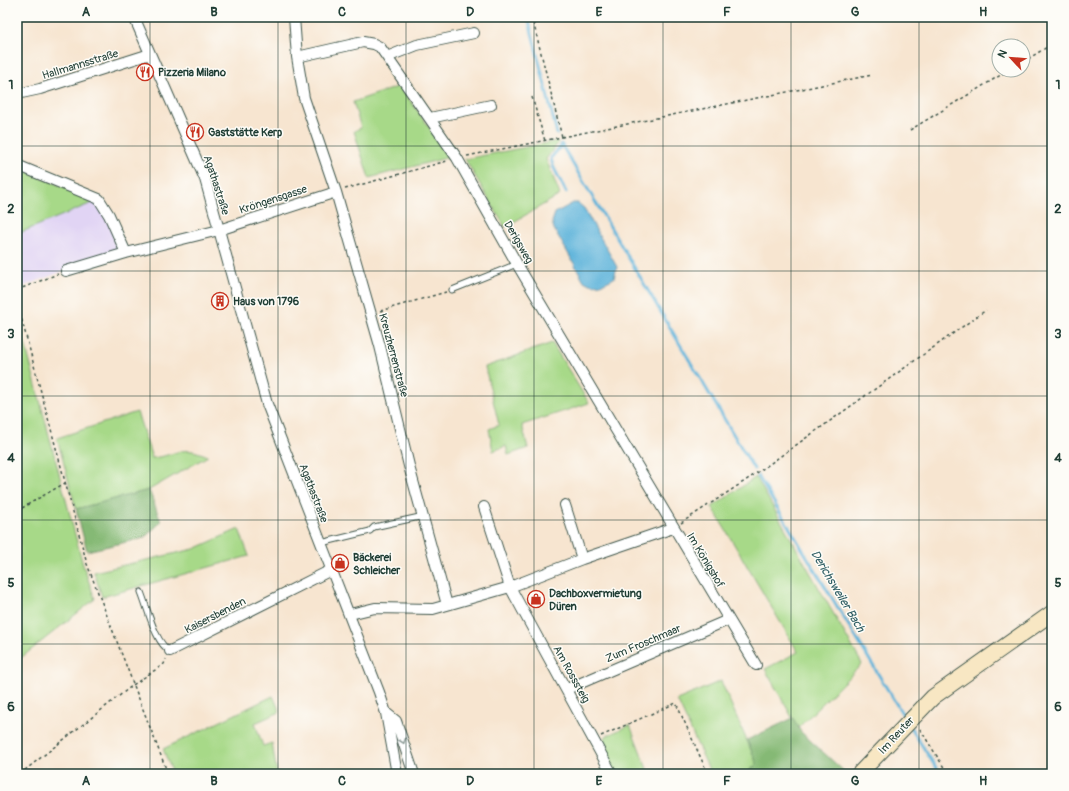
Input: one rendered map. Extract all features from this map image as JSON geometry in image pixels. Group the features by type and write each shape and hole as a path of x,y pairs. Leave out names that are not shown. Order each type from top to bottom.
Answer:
{"street":[{"name":"Agathastraße","path":"134,17 204,179 267,404 350,614 386,713 397,774"},
{"name":"Kreuzherrenstraße","path":"294,17 297,57 304,98 336,192 369,308 410,470 424,516 447,605"},
{"path":"387,57 417,45 474,33"},
{"name":"Derigsweg","path":"297,57 363,42 380,47 457,158 517,264 673,528"},
{"name":"Hallmannsstraße","path":"17,94 40,89 150,54"},
{"path":"430,118 492,105"},
{"path":"17,165 98,199 110,214 126,253"},
{"name":"Kröngensgasse","path":"219,230 336,192"},
{"name":"Agathastraße","path":"66,271 126,253 219,230"},
{"path":"565,505 582,559"},
{"path":"484,507 510,587"},
{"name":"Im Königshof","path":"447,605 510,587 582,559 673,528 756,665"},
{"name":"Kaisersbenden","path":"170,651 332,570"},
{"name":"Am Rosssteig","path":"510,587 567,689 611,773"},
{"path":"350,614 375,608 433,609 447,605"},
{"name":"Im Reuter","path":"859,774 912,717 934,697 1052,613"},
{"name":"Zum Froschmaar","path":"567,689 728,620"},
{"path":"386,713 396,721 414,774"}],"lane":[{"path":"452,290 517,264"},
{"path":"321,543 370,531 374,527 424,516"},
{"path":"141,592 158,639 164,648 170,651"}],"path":[{"path":"532,17 562,137"},
{"path":"1031,57 1052,44"},
{"path":"336,192 457,158 872,75"},
{"path":"910,130 996,78"},
{"path":"532,97 545,141"},
{"path":"17,290 66,271"},
{"path":"369,308 387,310 452,290"},
{"path":"17,302 87,564 168,774"},
{"path":"673,528 754,475 986,310"},
{"path":"22,508 65,483"},
{"path":"20,774 133,685 164,664 170,651"},
{"path":"594,739 676,703 708,774"},
{"path":"912,717 948,774"}],"shaded area":[{"path":"97,201 124,252 66,270 17,289 17,234"}],"green space":[{"path":"400,86 450,157 369,178 354,131 361,128 353,102"},
{"path":"557,141 558,143 546,159 560,195 505,227 465,159"},
{"path":"17,167 97,201 17,234"},
{"path":"17,313 83,565 95,599 17,661"},
{"path":"552,343 589,403 522,425 528,448 508,455 506,446 493,451 489,429 499,425 485,367"},
{"path":"137,412 152,458 161,457 180,451 191,451 208,456 149,490 76,509 57,438"},
{"path":"756,477 862,664 798,728 765,669 798,652 712,507"},
{"path":"149,490 161,522 144,538 87,551 76,509"},
{"path":"239,529 249,556 102,597 94,572 194,549"},
{"path":"721,681 757,764 749,771 750,774 711,774 677,700"},
{"path":"273,696 280,712 255,723 263,746 272,743 277,774 173,774 163,749"},
{"path":"793,718 801,732 847,774 750,774 749,771 757,764 747,740"},
{"path":"630,725 649,774 614,774 601,744 606,736"}],"water":[{"path":"573,203 578,203 584,208 617,267 614,278 595,285 584,281 554,229 552,222 555,213"}],"waterway":[{"name":"Derichsweiler Bach","path":"528,17 557,134"},
{"path":"561,144 754,469"},
{"path":"562,145 551,158 553,166 566,192"},
{"name":"Derichsweiler Bach","path":"758,476 903,715"},
{"name":"Derichsweiler Bach","path":"911,728 940,774"}],"place":[{"name":"Pizzeria Milano","path":"145,72"},
{"name":"Gaststätte Kerp","path":"195,132"},
{"name":"Haus von 1796","path":"220,301"},
{"name":"Bäckerei Schleicher","path":"340,563"},
{"name":"Dachboxvermietung Düren","path":"536,599"}]}
